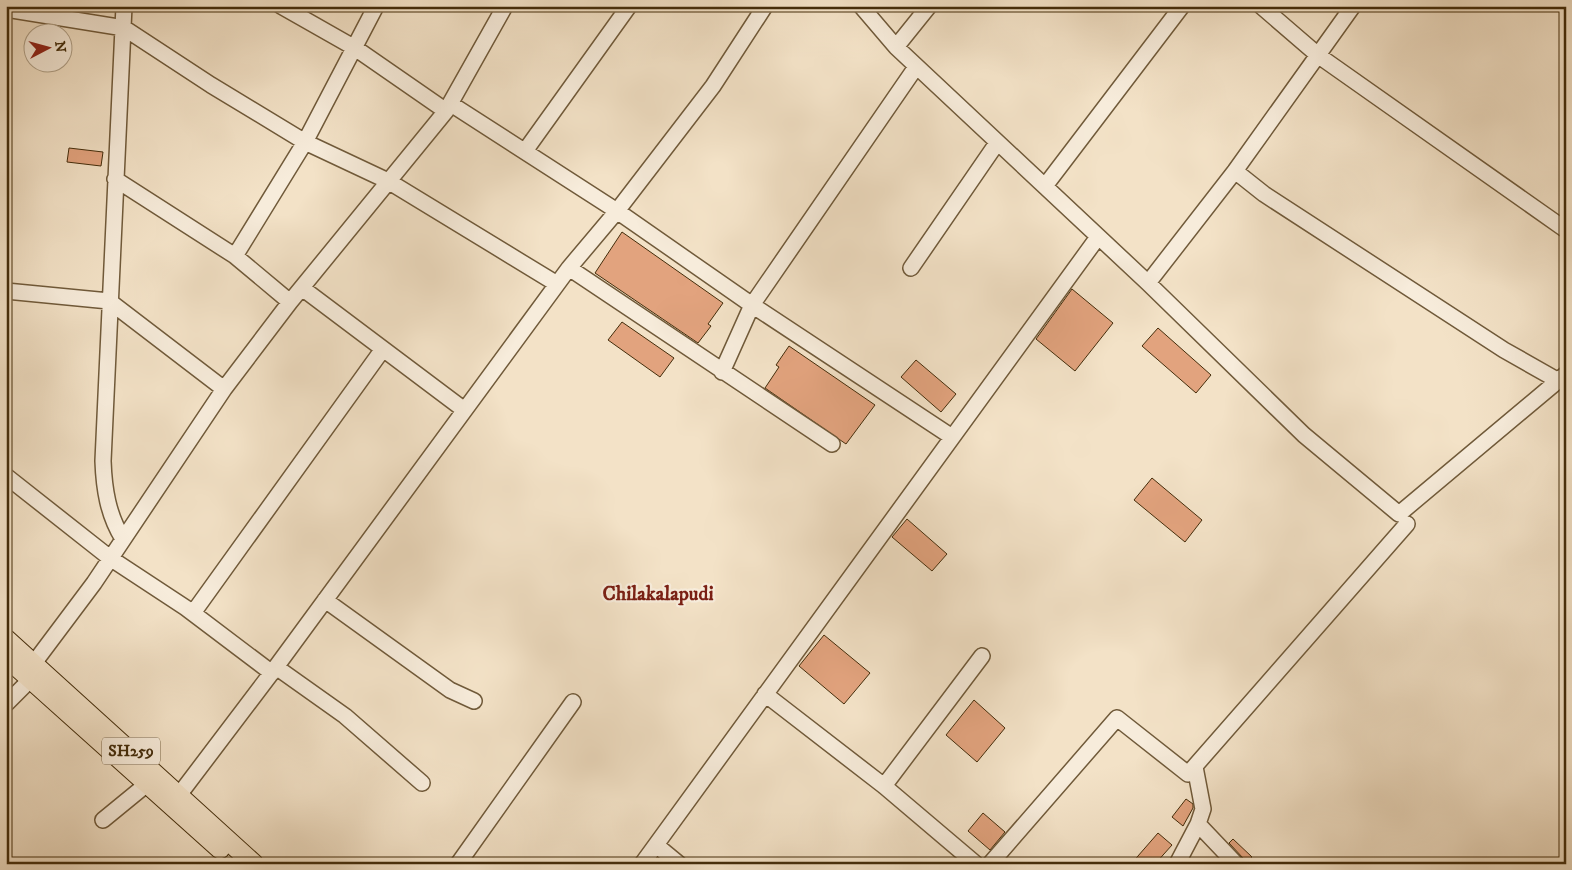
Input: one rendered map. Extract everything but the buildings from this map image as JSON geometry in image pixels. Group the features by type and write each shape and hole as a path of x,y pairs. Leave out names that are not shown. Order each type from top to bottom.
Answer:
{"main road":[{"name":"SH259","path":"6,639 32,671 147,784 235,864"},
{"name":"SH259","path":"6,657 32,671 179,795 254,864"}],"street":[{"path":"123,539 111,516 104,478 109,301 124,6"},
{"path":"281,6 355,48 448,108 525,151 952,437"},
{"path":"235,256 305,142 376,6"},
{"path":"525,151 629,6"},
{"path":"103,820 147,784 179,795 274,670 463,409 569,268 617,211 712,86 764,6"},
{"path":"861,6 916,67 1148,283 1304,435 1399,514 1561,377 1504,350 1264,194 1235,171"},
{"path":"896,47 929,6"},
{"path":"1045,186 1182,6"},
{"path":"1261,6 1319,56 1566,230"},
{"path":"1148,283 1235,171 1353,6"},
{"path":"6,704 32,671 94,583 224,388 290,302 448,108 502,7"},
{"path":"6,9 124,28 211,85 305,142 388,181 557,284"},
{"path":"722,372 752,304 916,67"},
{"path":"911,268 997,142"},
{"path":"115,179 235,256 290,302"},
{"path":"642,864 1098,236"},
{"path":"569,268 832,444"},
{"path":"302,288 463,409"},
{"path":"6,291 109,301 224,388"},
{"path":"192,613 383,349"},
{"path":"6,476 110,558 345,716 422,783"},
{"path":"990,864 1117,718 1188,774 1407,524"},
{"path":"324,600 450,690 474,701"},
{"path":"884,786 982,656"},
{"path":"766,694 884,786 976,864"},
{"path":"458,864 573,702"},
{"path":"1177,864 1198,824 1203,809 1195,767"},
{"path":"1198,824 1236,864"},
{"path":"656,845 679,864"}],"district":[{"name":"Chilakalapudi","path":"658,594"}]}
